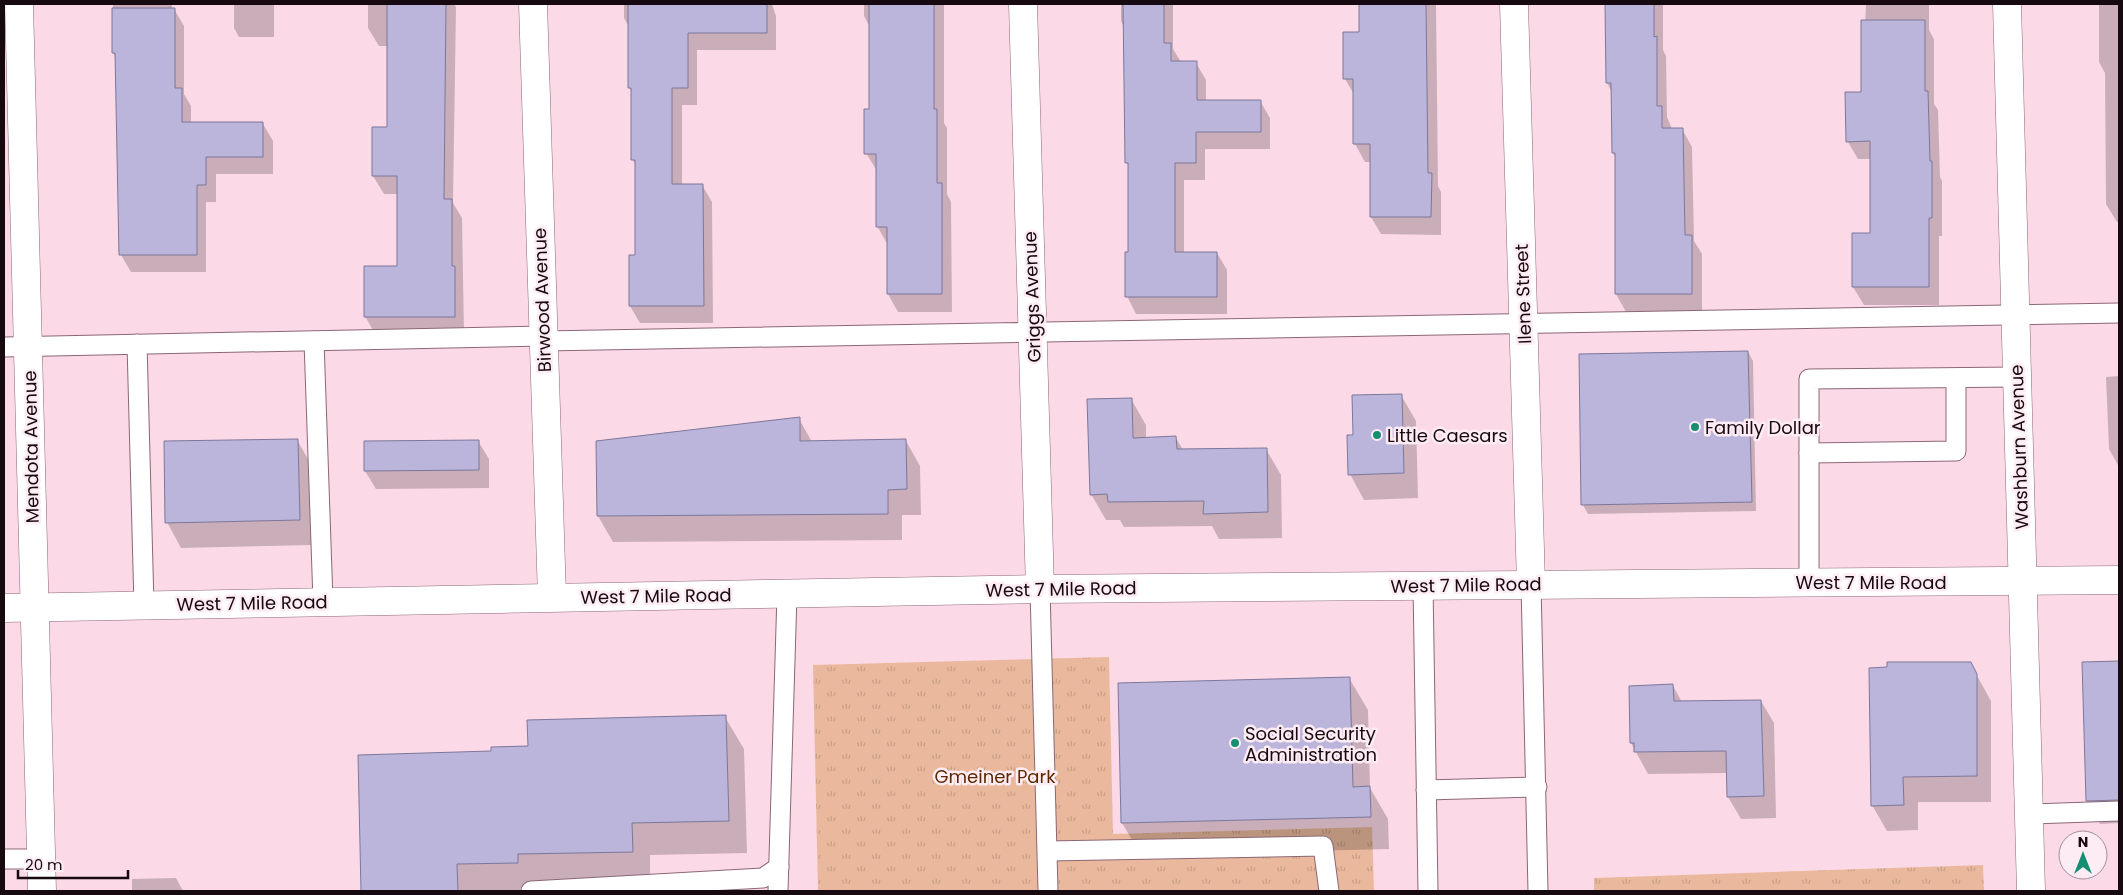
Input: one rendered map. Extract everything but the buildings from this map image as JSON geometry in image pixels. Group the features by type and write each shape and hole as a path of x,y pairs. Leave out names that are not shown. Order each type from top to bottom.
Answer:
{"street":[{"name":"Mendota Avenue","path":"19,4 16,346 34,607 42,891"},
{"name":"Birwood Avenue","path":"532,4 552,597"},
{"name":"Griggs Avenue","path":"1023,4 1040,589"},
{"name":"Ilene Street","path":"1514,4 1531,584"},
{"name":"Washburn Avenue","path":"2007,4 2031,891"},
{"name":"West 7 Mile Road","path":"4,608 1040,589 2119,580"}],"lane":[{"path":"16,346 1033,333 2119,313"},
{"path":"314,341 323,602"},
{"path":"137,344 144,605"},
{"path":"1809,583 1809,379 2018,377"},
{"path":"1809,453 1956,451 1956,378"},
{"path":"1531,584 1538,891"},
{"path":"1423,585 1428,891"},
{"path":"1040,589 1048,891"},
{"path":"778,891 787,594"},
{"path":"1426,790 1537,787"},
{"path":"2029,814 2119,811"},
{"path":"1048,851 1323,846 1329,891"},
{"path":"4,859 41,859"},
{"path":"531,891 763,878 779,867"}],"green space":[{"name":"Gmeiner Park","path":"1109,657 1113,834 1372,827 1374,891 818,891 813,665"},
{"path":"1983,865 1984,891 1594,891 1594,878"}],"place":[{"name":"Family Dollar","path":"1695,427"},
{"name":"Little Caesars","path":"1377,435"},
{"name":"Social Security Administration","path":"1235,743"}]}
